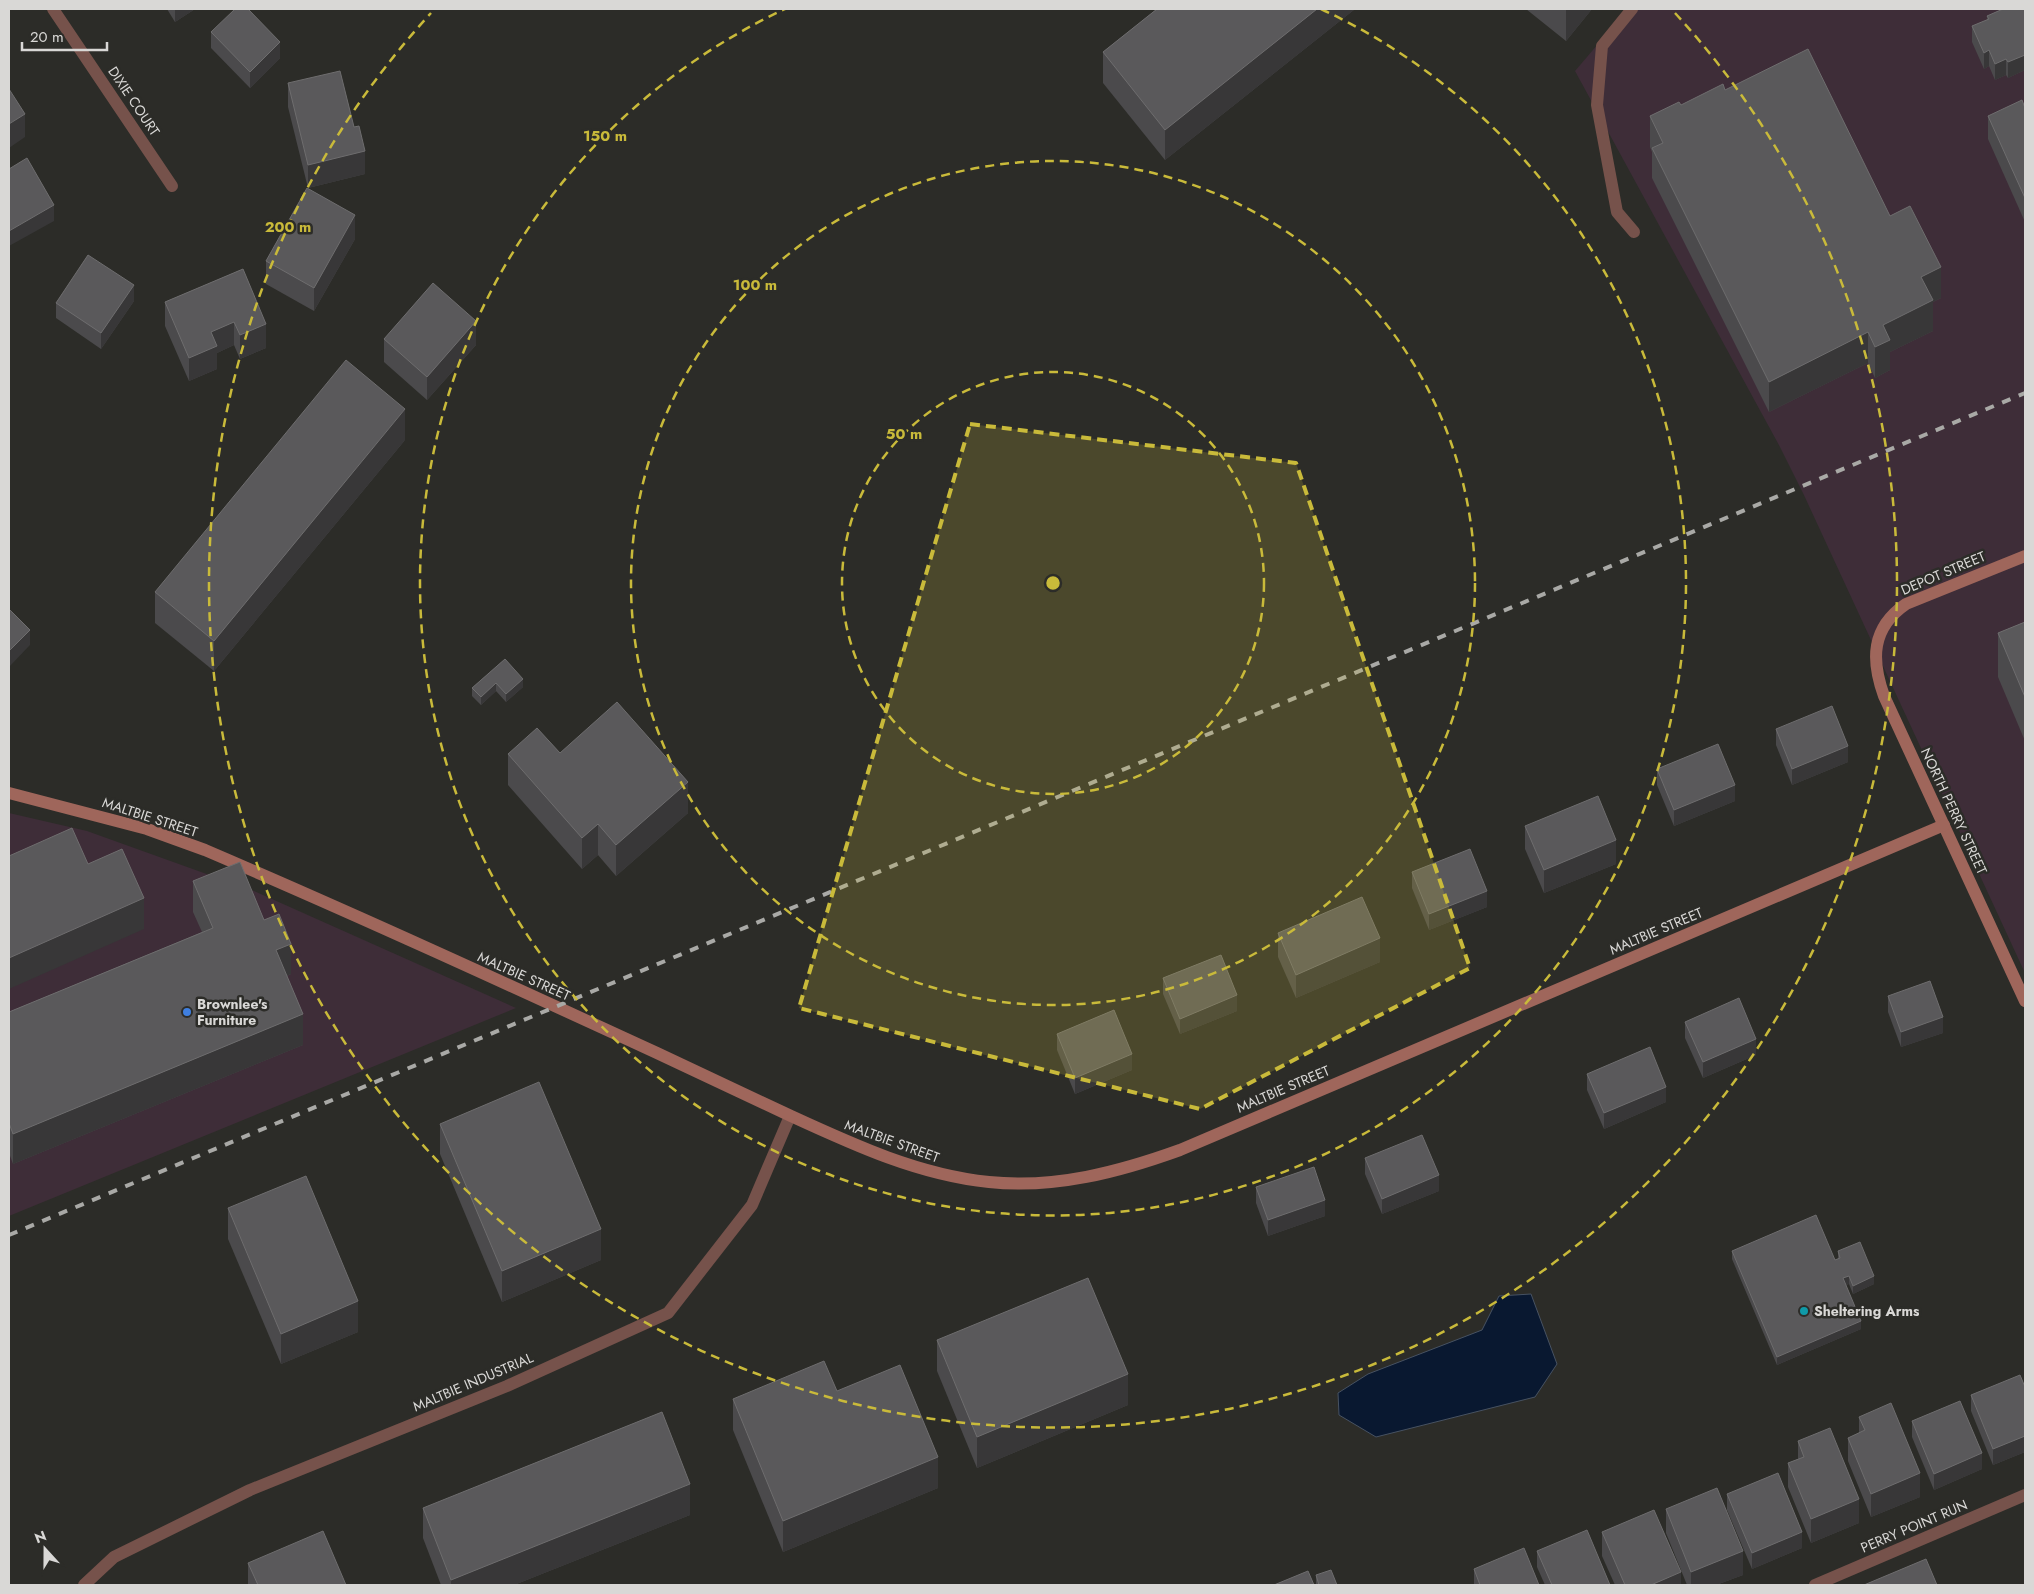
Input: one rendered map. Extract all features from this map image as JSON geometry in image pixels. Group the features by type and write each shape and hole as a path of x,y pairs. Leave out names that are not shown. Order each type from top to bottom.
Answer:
{"street":[{"name":"DIXIE COURT","path":"54,9 172,186"},
{"path":"1632,9 1602,46 1597,105 1617,212 1634,232"},
{"name":"DEPOT STREET","path":"1882,630 1896,611 1906,604 2025,556"},
{"name":"NORTH PERRY STREET","path":"1882,630 1875,653 1878,678 2025,1001"},
{"name":"MALTBIE STREET","path":"9,793 147,829 205,850 506,984 844,1141 905,1164 945,1175 991,1183 1062,1181 1097,1176 1135,1166 1180,1150 1944,825"},
{"name":"MALTBIE INDUSTRIAL","path":"84,1585 114,1557 250,1490 506,1386 668,1313 752,1205 790,1116"},
{"name":"PERRY POINT RUN","path":"1815,1585 2025,1495"}],"highlighted area":[{"path":"970,424 1296,463 1470,968 1200,1109 799,1008"}],"shaded area":[{"path":"1628,9 2025,9 2025,973 1803,493 1780,447 1575,71"},
{"path":"9,813 87,831 254,891 516,1008 9,1216"}],"water":[{"path":"1531,1294 1557,1364 1535,1397 1376,1437 1339,1415 1338,1393 1368,1374 1482,1330 1499,1296"}],"building":[{"path":"235,9 248,9 280,42 250,72 211,32"},
{"path":"1157,9 1317,9 1165,130 1103,52"},
{"path":"2003,9 2025,9 2025,55 2008,62 2006,59 1995,64 1989,50 1984,53 1972,26 1989,19 1987,16"},
{"path":"1808,49 1890,216 1910,206 1941,267 1921,277 1933,300 1883,325 1890,340 1875,347 1868,332 1769,382 1652,148 1663,143 1650,116 1679,102 1681,105 1723,84 1725,90"},
{"path":"340,71 354,127 359,126 365,151 308,165 288,83"},
{"path":"9,89 25,114 9,124"},
{"path":"2022,100 2025,108 2025,198 1988,116"},
{"path":"27,158 54,205 9,231 9,169"},
{"path":"307,188 355,215 314,288 266,261"},
{"path":"88,255 134,285 101,333 56,303"},
{"path":"243,269 266,324 240,335 234,322 211,332 217,346 189,358 165,302"},
{"path":"433,283 476,321 427,377 384,339"},
{"path":"346,360 405,409 214,641 155,592"},
{"path":"9,609 30,630 9,651"},
{"path":"2025,622 2025,697 1998,633"},
{"path":"505,659 523,679 506,694 496,683 481,697 472,688"},
{"path":"617,702 688,782 616,845 598,824 582,838 508,754 537,728 560,753"},
{"path":"1832,706 1848,746 1792,769 1776,729"},
{"path":"1718,744 1735,785 1674,810 1657,769"},
{"path":"1598,796 1616,840 1544,870 1525,826"},
{"path":"72,828 88,864 122,849 144,898 9,958 9,856"},
{"path":"1470,849 1487,891 1429,914 1412,872"},
{"name":"Brownlee's Furniture","path":"240,862 264,920 279,914 291,944 276,950 303,1014 13,1134 9,1123 9,1012 213,928 193,881"},
{"path":"1362,897 1380,938 1296,975 1278,933"},
{"path":"1221,955 1237,995 1180,1019 1163,978"},
{"path":"1930,981 1943,1017 1901,1032 1888,996"},
{"path":"1739,998 1756,1039 1703,1062 1685,1022"},
{"path":"1114,1010 1132,1054 1075,1078 1057,1034"},
{"path":"1650,1047 1666,1087 1604,1113 1587,1074"},
{"path":"539,1082 601,1229 502,1271 440,1124"},
{"path":"1422,1135 1439,1175 1382,1199 1365,1158"},
{"path":"1314,1167 1325,1200 1268,1220 1256,1187"},
{"path":"306,1176 358,1301 281,1334 228,1208"},
{"name":"Sheltering Arms","path":"1816,1215 1835,1260 1840,1258 1838,1251 1860,1242 1874,1276 1853,1286 1849,1276 1843,1278 1861,1321 1777,1357 1732,1251"},
{"path":"1088,1278 1128,1374 977,1437 937,1340"},
{"path":"824,1361 837,1391 900,1365 938,1457 783,1521 733,1399"},
{"path":"2020,1375 2025,1387 2025,1436 1993,1449 1971,1395"},
{"path":"1960,1401 1982,1453 1934,1474 1912,1421"},
{"path":"1891,1403 1920,1473 1871,1494 1848,1438 1865,1430 1859,1417"},
{"path":"662,1412 690,1484 451,1580 423,1508"},
{"path":"1830,1428 1859,1499 1811,1519 1788,1463 1804,1457 1798,1441"},
{"path":"1778,1473 1802,1532 1752,1553 1727,1494"},
{"path":"1717,1488 1743,1551 1691,1572 1666,1509"},
{"path":"1654,1510 1681,1572 1651,1585 1625,1585 1602,1532"},
{"path":"1587,1530 1610,1585 1552,1585 1537,1551"},
{"path":"323,1531 346,1585 258,1585 248,1563"},
{"path":"1524,1548 1539,1585 1480,1585 1474,1569"},
{"path":"1926,1559 1937,1585 1864,1585"},
{"path":"1331,1570 1337,1585 1319,1585 1316,1575"},
{"path":"1308,1571 1314,1585 1274,1585"}],"railway":[{"path":"9,1235 2025,393"}],"place":[{"name":"Brownlee's Furniture","path":"187,1012"},
{"name":"Sheltering Arms","path":"1804,1311"}]}
